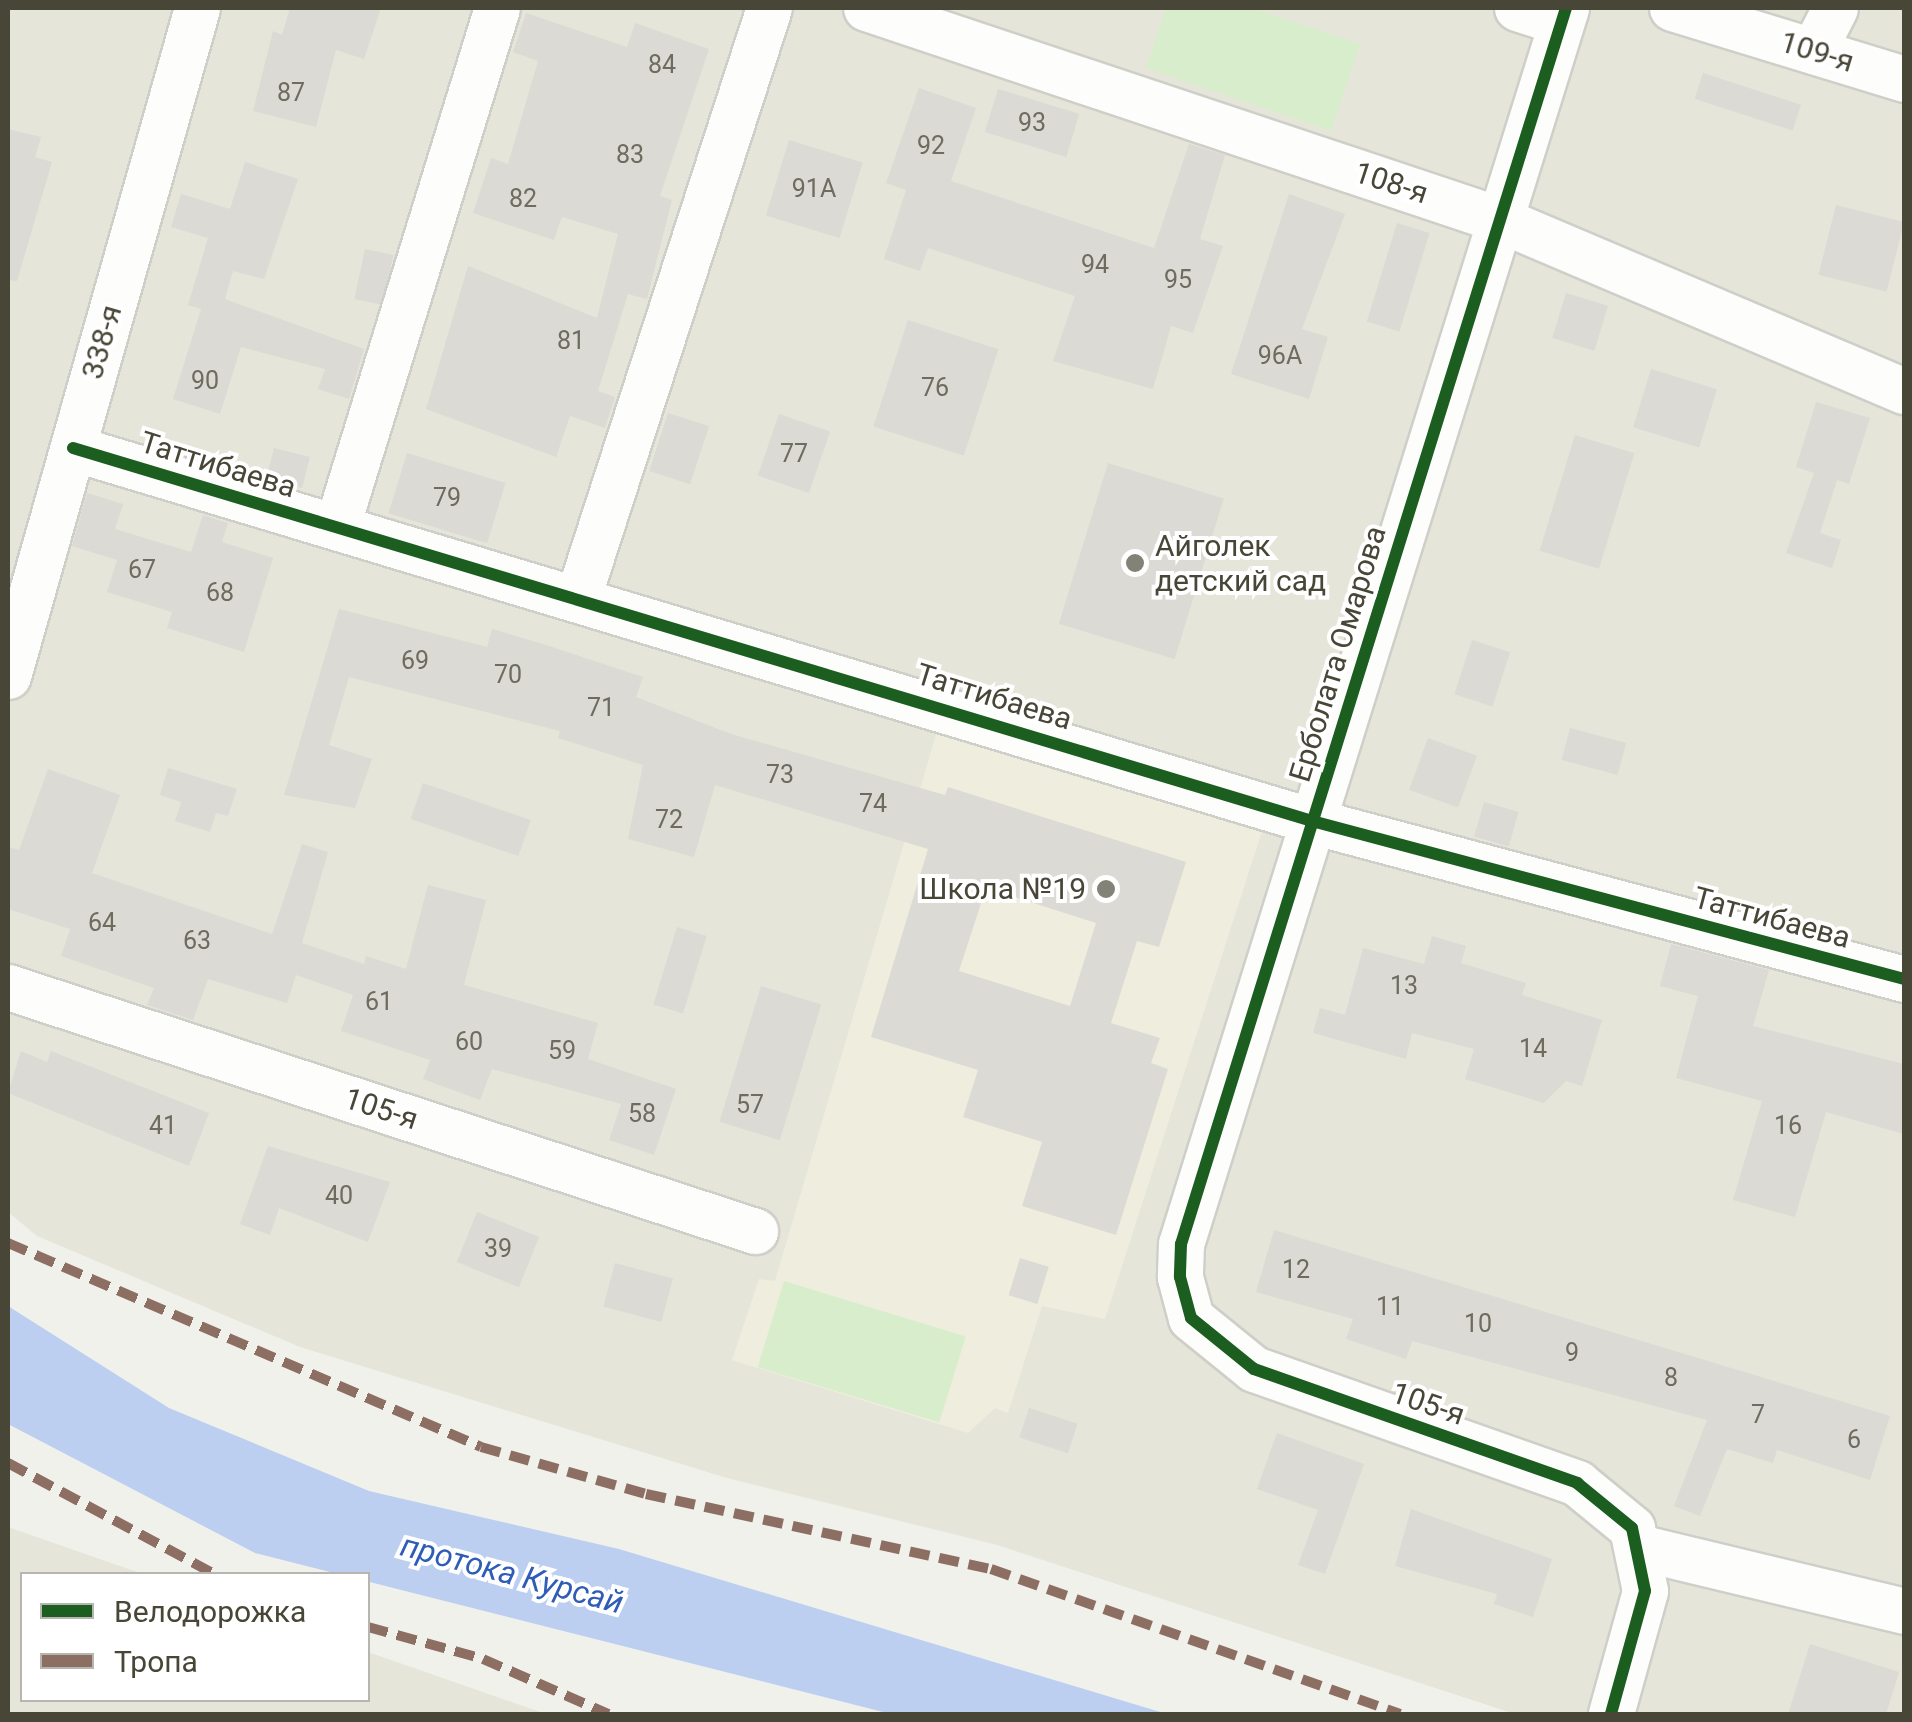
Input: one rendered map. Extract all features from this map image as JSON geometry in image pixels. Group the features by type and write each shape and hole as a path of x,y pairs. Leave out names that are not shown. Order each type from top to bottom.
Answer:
{"street":[{"name":"338-я","path":"8,676 197,8"},
{"path":"337,526 497,8"},
{"path":"579,594 769,8"},
{"name":"108-я","path":"866,8 1501,220 1904,392"},
{"path":"1517,8 1563,15"},
{"name":"109-я","path":"1672,8 1904,79"},
{"path":"1813,51 1835,8"},
{"name":"Ерболата Омарова","path":"1191,1318 1181,1244 1563,15"},
{"name":"Таттибаева","path":"72,448 579,594 1312,821 1904,980"},
{"name":"105-я","path":"8,987 755,1231"},
{"name":"105-я","path":"1191,1318 1254,1369 1576,1483 1632,1528 1638,1547"},
{"path":"1611,1714 1640,1625 1638,1547 1904,1611"}],"shaded area":[{"path":"8,8 1904,8 1904,1714 1515,1714 997,1545 727,1478 300,1347 37,1236 8,1212"},
{"path":"938,728 1262,831 1105,1319 1042,1306 1008,1413 995,1408 968,1433 732,1360 759,1279 775,1281"},
{"path":"8,1527 137,1572 20,1572 20,1702 370,1702 370,1653 546,1714 8,1714"}],"green space":[{"path":"1166,8 1253,8 1360,44 1331,131 1146,68"},
{"path":"784,1281 966,1337 939,1423 758,1367"}],"water":[{"name":"протока Курсай","path":"8,1306 169,1408 369,1491 619,1549 1167,1714 891,1714 370,1582 370,1572 330,1572 255,1553 8,1424"}],"building":[{"path":"290,8 381,8 364,59 336,50 316,127 253,111 273,31 282,35"},
{"path":"526,13 627,47 635,23 709,49 660,196 672,200 647,299 628,294 598,391 615,397 605,428 570,416 556,457 426,409 468,266 597,318 618,234 562,217 554,240 473,213 491,158 508,164 538,61 513,52"},
{"path":"1703,73 1801,105 1793,131 1695,99"},
{"path":"919,88 976,108 951,181 1154,248 1189,144 1225,155 1200,239 1223,246 1193,333 1171,326 1153,389 1053,361 1075,296 928,248 920,271 884,259 906,190 886,183"},
{"path":"998,89 1079,114 1066,157 985,132"},
{"path":"8,129 41,137 35,157 52,162 17,281 8,280"},
{"path":"789,140 863,163 840,238 766,216"},
{"path":"245,162 298,179 264,279 233,271 225,299 364,349 349,399 318,389 325,369 241,347 220,414 173,399 201,309 188,305 208,238 171,227 181,194 230,209"},
{"path":"1289,194 1345,214 1302,329 1328,337 1309,399 1231,374"},
{"path":"1836,205 1904,222 1887,292 1819,275"},
{"path":"1397,223 1430,233 1399,331 1367,321"},
{"path":"365,249 393,255 383,305 354,299"},
{"path":"1566,293 1608,306 1594,351 1552,338"},
{"path":"908,320 998,349 964,456 873,427"},
{"path":"1651,369 1717,389 1699,448 1633,427"},
{"path":"1816,402 1870,418 1849,484 1837,480 1820,533 1841,540 1832,568 1786,553 1814,473 1796,467"},
{"path":"668,413 709,426 690,484 649,471"},
{"path":"779,414 830,432 809,493 758,475"},
{"path":"1575,435 1634,453 1599,569 1540,551"},
{"path":"274,448 310,457 302,488 266,479"},
{"path":"407,453 505,483 487,543 389,513"},
{"name":"Айголек детский сад","path":"1108,463 1224,498 1175,659 1059,624"},
{"path":"87,493 123,504 115,529 191,552 203,515 228,523 222,542 273,558 244,652 167,628 172,612 107,592 117,560 72,546"},
{"path":"339,609 487,647 492,629 546,645 643,677 636,697 731,734 945,795 948,787 1186,862 1159,947 1137,941 1111,1023 1160,1038 1151,1063 1168,1069 1116,1235 1022,1206 1042,1142 963,1117 978,1070 871,1037 928,849 715,785 694,857 628,839 643,765 558,738 560,731 349,677 329,745 372,759 355,808 284,795","holes":["986,888 1096,923 1070,1006 959,971"]},
{"path":"1472,640 1510,652 1492,707 1454,694"},
{"path":"1570,728 1626,743 1617,775 1561,760"},
{"path":"1428,738 1477,756 1458,807 1409,790"},
{"path":"168,768 237,789 228,816 216,813 210,832 175,821 181,802 160,795"},
{"path":"48,769 120,795 92,873 272,934 302,844 328,852 302,943 364,964 366,956 406,969 428,885 486,900 464,985 598,1023 588,1059 676,1089 654,1155 609,1140 621,1104 492,1069 480,1100 423,1079 430,1060 341,1031 353,995 296,975 287,1003 208,979 193,1020 147,1005 154,988 61,956 70,929 8,909 8,847 19,850"},
{"path":"423,783 531,820 518,856 411,819"},
{"path":"1484,802 1519,812 1509,847 1474,837"},
{"path":"677,927 707,936 683,1014 653,1004"},
{"path":"1432,936 1466,946 1461,963 1526,983 1522,995 1602,1020 1582,1086 1566,1081 1544,1103 1465,1079 1474,1049 1412,1033 1406,1059 1313,1033 1320,1008 1345,1015 1363,948 1424,964"},
{"path":"1671,944 1769,970 1753,1026 1904,1064 1904,1134 1826,1112 1795,1217 1733,1200 1762,1101 1676,1078 1698,996 1660,986"},
{"path":"761,986 821,1004 780,1140 719,1122"},
{"path":"21,1051 47,1062 51,1051 209,1113 189,1166 8,1093"},
{"path":"268,1146 390,1182 368,1242 279,1208 270,1235 240,1224"},
{"path":"477,1212 539,1237 519,1287 457,1262"},
{"path":"1274,1230 1890,1416 1870,1480 1777,1450 1773,1463 1727,1449 1700,1516 1674,1506 1707,1420 1412,1341 1406,1359 1346,1339 1353,1319 1256,1292"},
{"path":"1020,1258 1049,1267 1037,1304 1009,1295"},
{"path":"615,1263 673,1279 661,1322 603,1306"},
{"path":"1029,1408 1078,1424 1068,1453 1019,1437"},
{"path":"1277,1433 1364,1464 1325,1574 1298,1565 1318,1510 1257,1489"},
{"path":"1411,1509 1552,1559 1533,1617 1494,1604 1497,1594 1395,1566"},
{"path":"1810,1644 1899,1672 1886,1714 1788,1714"}],"marked path":[{"path":"8,1243 481,1447 646,1494 991,1569 1400,1714"},
{"path":"8,1463 210,1572"},
{"path":"370,1628 483,1659 608,1714"}],"cycle path":[{"path":"1566,8 1181,1244 1180,1277 1191,1318 1254,1369 1577,1483 1632,1528 1645,1591 1611,1714"},
{"path":"73,448 1312,821 1904,979"}],"place":[{"name":"Айголек детский сад","path":"1135,563"},
{"name":"Школа №19","path":"1106,889"}]}
